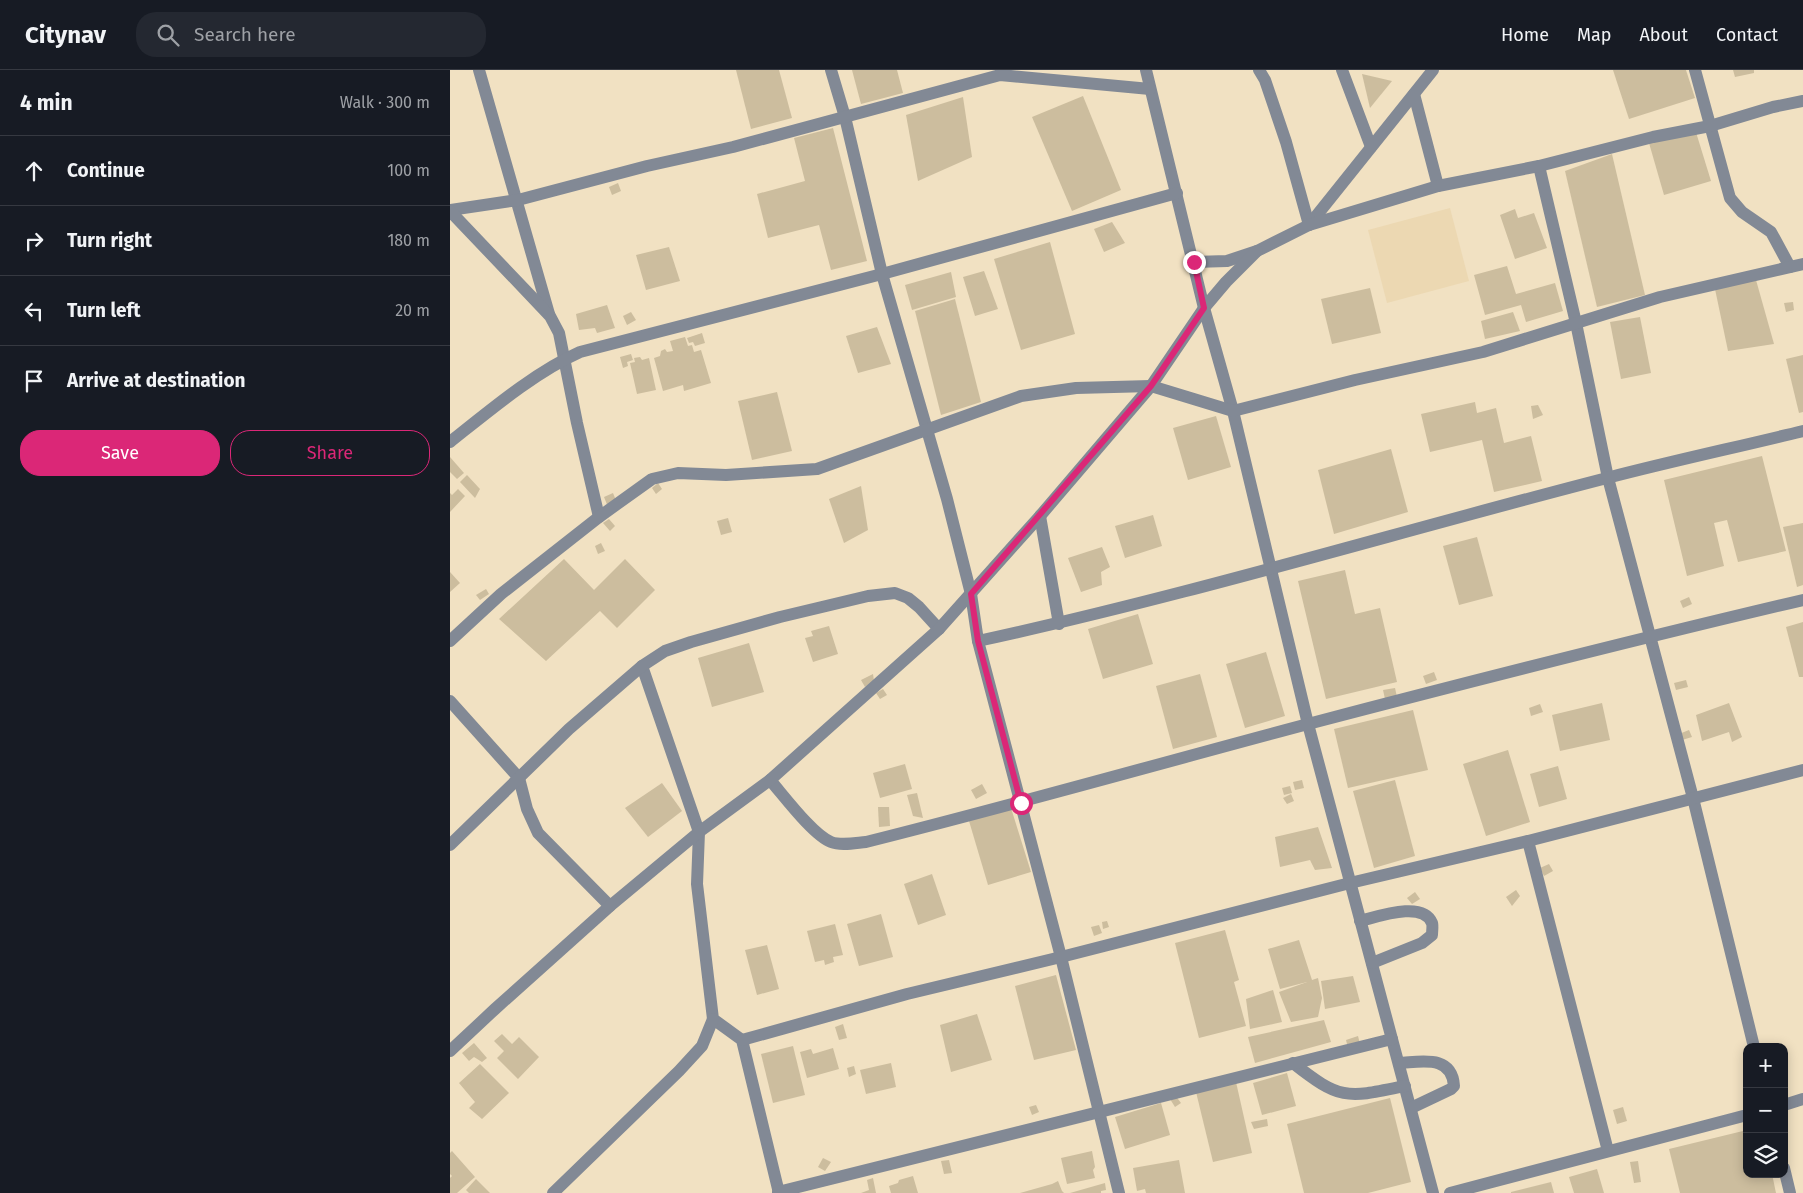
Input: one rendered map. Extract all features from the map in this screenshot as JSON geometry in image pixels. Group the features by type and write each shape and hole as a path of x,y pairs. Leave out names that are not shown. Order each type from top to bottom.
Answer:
{"street":[{"path":"479,70 550,316 559,333 599,518"},
{"path":"831,70 845,117 882,274 947,499 971,594 978,641 1061,957 1119,1193"},
{"path":"1146,70 1204,308 1233,411 1308,724 1433,1193"},
{"path":"1259,70 1265,80 1286,142 1309,225"},
{"path":"1342,70 1371,147"},
{"path":"1309,225 1433,70"},
{"path":"450,642 501,594 652,479 678,473 726,475 817,469 1021,396 1076,388 1151,386 1233,411 1355,380 1483,352 1660,296 1797,266 1771,232 1742,212 1730,198 1695,70"},
{"path":"450,210 518,200 647,166 733,147 1000,74 1150,89"},
{"path":"1414,94 1438,186"},
{"path":"1194,262 1227,260 1257,251 1309,225 1438,186 1539,166 1652,138 1710,126 1773,107 1803,101"},
{"path":"1539,166 1576,322 1608,478 1693,798 1753,1043"},
{"path":"450,442 496,405 564,360 595,348 882,274 1177,194"},
{"path":"450,210 550,316"},
{"path":"450,1051 494,1009 610,906 699,832 770,780 939,629 1040,516 1151,386 1204,308 1226,282 1257,251"},
{"path":"978,641 1059,624 1271,570 1608,478 1803,431"},
{"path":"1040,516 1059,624"},
{"path":"450,845 569,729 642,666 665,651 691,642 868,596 895,593 908,598 919,607 939,629"},
{"path":"770,780 813,830 830,842 846,844 866,842 1021,803 1308,724 1803,600"},
{"path":"553,1193 691,1058 702,1046 713,1019 697,884 699,832 642,666"},
{"path":"450,701 519,778 527,809 538,833 610,906"},
{"path":"742,1040 907,994 1061,957 1350,883 1528,841 1803,770"},
{"path":"1528,841 1608,1151"},
{"path":"1360,921 1411,910 1426,915 1432,923 1432,935 1422,944 1372,963"},
{"path":"713,1019 742,1040 779,1192 1392,1039"},
{"path":"1293,1063 1319,1084 1340,1094 1361,1095 1405,1086"},
{"path":"1399,1063 1439,1063 1448,1068 1454,1081 1452,1089 1411,1108"},
{"path":"1788,1104 1803,1099"},
{"path":"1450,1193 1743,1116"},
{"path":"1786,1178 1790,1193"}],"shaded area":[{"path":"1450,208 1469,281 1387,303 1368,230"}],"building":[{"path":"736,70 779,70 792,118 751,129"},
{"path":"852,70 897,70 903,93 861,104"},
{"path":"1613,70 1686,70 1695,98 1629,119"},
{"path":"1733,70 1754,70 1754,73 1735,77"},
{"path":"1362,74 1392,81 1370,108"},
{"path":"1083,96 1121,190 1072,211 1032,117"},
{"path":"963,97 972,157 918,181 906,115"},
{"path":"833,128 867,261 831,270 819,225 768,238 757,194 805,181 794,138"},
{"path":"1695,129 1711,181 1664,195 1649,143"},
{"path":"1612,154 1645,295 1597,307 1565,171"},
{"path":"618,183 621,191 612,195 609,187"},
{"path":"1515,209 1518,218 1534,213 1547,248 1515,259 1500,215"},
{"path":"1112,222 1125,243 1104,252 1094,229"},
{"path":"1050,242 1075,334 1021,350 994,259"},
{"path":"669,247 680,281 646,290 636,255"},
{"path":"1507,266 1516,294 1555,283 1563,311 1526,322 1521,305 1485,315 1474,275"},
{"path":"984,271 998,309 975,316 963,277"},
{"path":"951,272 956,297 912,310 905,285"},
{"path":"1756,280 1774,344 1728,351 1715,289"},
{"path":"1370,288 1381,333 1332,344 1321,299"},
{"path":"955,299 981,402 941,415 915,311"},
{"path":"1793,302 1794,310 1786,312 1784,303"},
{"path":"607,305 615,328 597,333 595,328 579,330 576,314"},
{"path":"631,312 636,320 627,325 623,316"},
{"path":"1513,312 1520,331 1485,339 1481,321"},
{"path":"1640,317 1651,373 1621,379 1610,322"},
{"path":"877,327 891,364 858,373 846,336"},
{"path":"702,333 705,343 695,346 693,342 689,343 687,338"},
{"path":"685,337 688,346 692,345 694,352 701,350 711,383 684,391 683,385 663,391 654,358 660,356 661,351 665,349 667,352 673,351 670,341"},
{"path":"631,354 633,360 627,362 628,366 623,368 620,357"},
{"path":"1803,355 1803,412 1799,413 1786,359"},
{"path":"640,357 642,360 649,358 656,390 637,394 630,363 635,362 634,358"},
{"path":"777,392 792,451 752,460 738,401"},
{"path":"1475,402 1477,413 1496,408 1504,443 1531,436 1542,481 1494,492 1482,440 1430,452 1421,414"},
{"path":"1538,405 1543,415 1533,419 1531,406"},
{"path":"1216,416 1231,467 1188,480 1173,428"},
{"path":"1391,449 1408,512 1334,534 1318,470"},
{"path":"1762,456 1786,551 1738,562 1727,520 1714,523 1724,566 1687,576 1664,480"},
{"path":"450,457 464,473 457,479 450,472"},
{"path":"467,475 480,489 475,498 460,482"},
{"path":"658,483 662,489 656,494 652,488"},
{"path":"861,486 868,530 844,543 829,499"},
{"path":"458,489 465,496 450,512 450,493 452,495"},
{"path":"613,493 617,503 608,507 604,497"},
{"path":"1153,515 1162,546 1125,558 1115,526"},
{"path":"728,518 732,532 721,535 717,521"},
{"path":"609,519 615,526 610,531 603,523"},
{"path":"1803,523 1803,585 1797,587 1783,527"},
{"path":"1477,537 1493,596 1459,605 1443,546"},
{"path":"601,543 605,551 598,554 595,546"},
{"path":"1102,547 1110,567 1101,572 1102,585 1081,592 1068,558"},
{"path":"564,559 594,590 625,559 655,590 617,628 600,611 546,661 499,619"},
{"path":"1345,570 1355,614 1380,608 1397,682 1326,699 1298,581"},
{"path":"450,572 460,583 450,592"},
{"path":"486,589 489,594 480,600 476,595"},
{"path":"1689,597 1692,604 1683,608 1680,601"},
{"path":"1138,614 1153,664 1103,679 1088,629"},
{"path":"1803,622 1803,677 1799,677 1786,627"},
{"path":"829,626 838,654 813,662 805,638 813,636 811,631"},
{"path":"749,643 764,692 712,707 698,658"},
{"path":"1266,652 1285,716 1245,728 1226,664"},
{"path":"1434,672 1437,680 1426,684 1423,676"},
{"path":"873,674 874,681 865,687 861,680"},
{"path":"1200,674 1217,737 1173,749 1156,686"},
{"path":"1686,680 1688,687 1676,690 1674,683"},
{"path":"1395,688 1397,697 1385,699 1383,690"},
{"path":"883,689 887,695 880,699 876,693"},
{"path":"1602,703 1610,740 1560,751 1552,715"},
{"path":"1729,703 1742,737 1732,742 1729,732 1702,741 1696,715"},
{"path":"1540,704 1543,712 1531,716 1529,708"},
{"path":"1413,710 1428,770 1348,788 1334,729"},
{"path":"1689,730 1692,737 1682,740 1679,734"},
{"path":"1508,750 1530,822 1486,836 1463,764"},
{"path":"905,764 912,789 880,798 873,773"},
{"path":"1558,766 1567,799 1539,807 1530,774"},
{"path":"1302,780 1304,788 1295,790 1293,782"},
{"path":"1395,780 1415,856 1374,868 1353,791"},
{"path":"662,783 682,811 648,837 625,808"},
{"path":"982,784 987,793 976,799 971,790"},
{"path":"1290,786 1292,793 1284,795 1282,788"},
{"path":"917,793 923,818 913,816 907,795"},
{"path":"1291,794 1294,801 1287,804 1283,798"},
{"path":"878,807 889,807 890,826 879,827"},
{"path":"1011,808 1031,872 988,885 969,821"},
{"path":"1318,827 1332,868 1315,870 1310,860 1280,867 1275,837"},
{"path":"1549,864 1553,871 1544,876 1540,868"},
{"path":"932,874 946,915 918,925 904,884"},
{"path":"1516,890 1520,896 1512,906 1506,897"},
{"path":"1415,892 1420,899 1412,904 1407,898"},
{"path":"881,914 893,957 859,966 847,924"},
{"path":"1107,921 1109,927 1103,929 1102,922"},
{"path":"835,924 843,955 833,957 834,962 825,965 824,960 815,962 807,931"},
{"path":"1099,925 1102,933 1094,936 1091,927"},
{"path":"1225,930 1239,980 1234,982 1246,1026 1199,1038 1175,943"},
{"path":"1299,940 1312,980 1318,978 1322,998 1318,1017 1291,1022 1279,992 1307,982 1280,989 1268,949"},
{"path":"767,945 779,989 757,995 745,950"},
{"path":"1056,975 1076,1050 1034,1060 1015,986"},
{"path":"1353,976 1360,1002 1325,1009 1321,981"},
{"path":"1273,990 1282,1022 1250,1029 1246,999"},
{"path":"977,1014 992,1060 951,1072 940,1025"},
{"path":"1324,1020 1331,1042 1255,1063 1248,1037"},
{"path":"843,1024 847,1038 839,1040 835,1027"},
{"path":"502,1034 512,1044 519,1037 539,1057 518,1079 497,1058 504,1051 494,1041"},
{"path":"1358,1036 1360,1044 1348,1048 1346,1040"},
{"path":"474,1043 487,1058 482,1062 474,1057 469,1061 462,1053"},
{"path":"793,1046 805,1095 773,1103 761,1054"},
{"path":"833,1048 839,1069 807,1078 800,1052 811,1049 813,1054"},
{"path":"891,1063 896,1087 866,1094 860,1070"},
{"path":"480,1064 509,1093 482,1119 469,1108 475,1102 459,1083"},
{"path":"854,1066 856,1074 849,1077 847,1068"},
{"path":"1287,1073 1296,1106 1262,1115 1253,1083"},
{"path":"1236,1082 1252,1153 1213,1162 1196,1092"},
{"path":"1175,1095 1181,1103 1175,1107 1170,1099"},
{"path":"1390,1098 1411,1182 1368,1193 1304,1193 1287,1124"},
{"path":"1161,1103 1170,1135 1125,1149 1115,1117"},
{"path":"1036,1105 1039,1112 1032,1115 1029,1107"},
{"path":"1623,1107 1627,1121 1617,1124 1613,1110"},
{"path":"1267,1119 1268,1126 1254,1129 1251,1122"},
{"path":"1743,1131 1743,1178 1773,1178 1776,1193 1680,1193 1669,1149"},
{"path":"452,1151 475,1177 457,1193 450,1193 450,1178 452,1176 450,1174 450,1153"},
{"path":"1092,1151 1095,1178 1067,1184 1061,1158"},
{"path":"823,1158 831,1162 825,1171 818,1167"},
{"path":"949,1160 952,1173 944,1174 941,1161"},
{"path":"1179,1160 1185,1193 1146,1193 1145,1189 1137,1191 1133,1168"},
{"path":"1638,1161 1641,1182 1634,1183 1630,1162"},
{"path":"1597,1169 1604,1193 1574,1193 1569,1177"},
{"path":"913,1176 918,1193 891,1193 889,1186 898,1183 899,1180"},
{"path":"873,1178 876,1193 861,1193 869,1190 867,1180"},
{"path":"476,1179 490,1193 469,1193 466,1190"},
{"path":"1058,1181 1064,1193 1020,1193 1052,1184"},
{"path":"1551,1182 1554,1193 1511,1193 1511,1192"},
{"path":"1105,1183 1106,1190 1101,1191 1101,1193 1070,1193"}],"route":[{"path":"1021,803 978,641 971,594 1151,386 1204,308 1194,262"}]}
